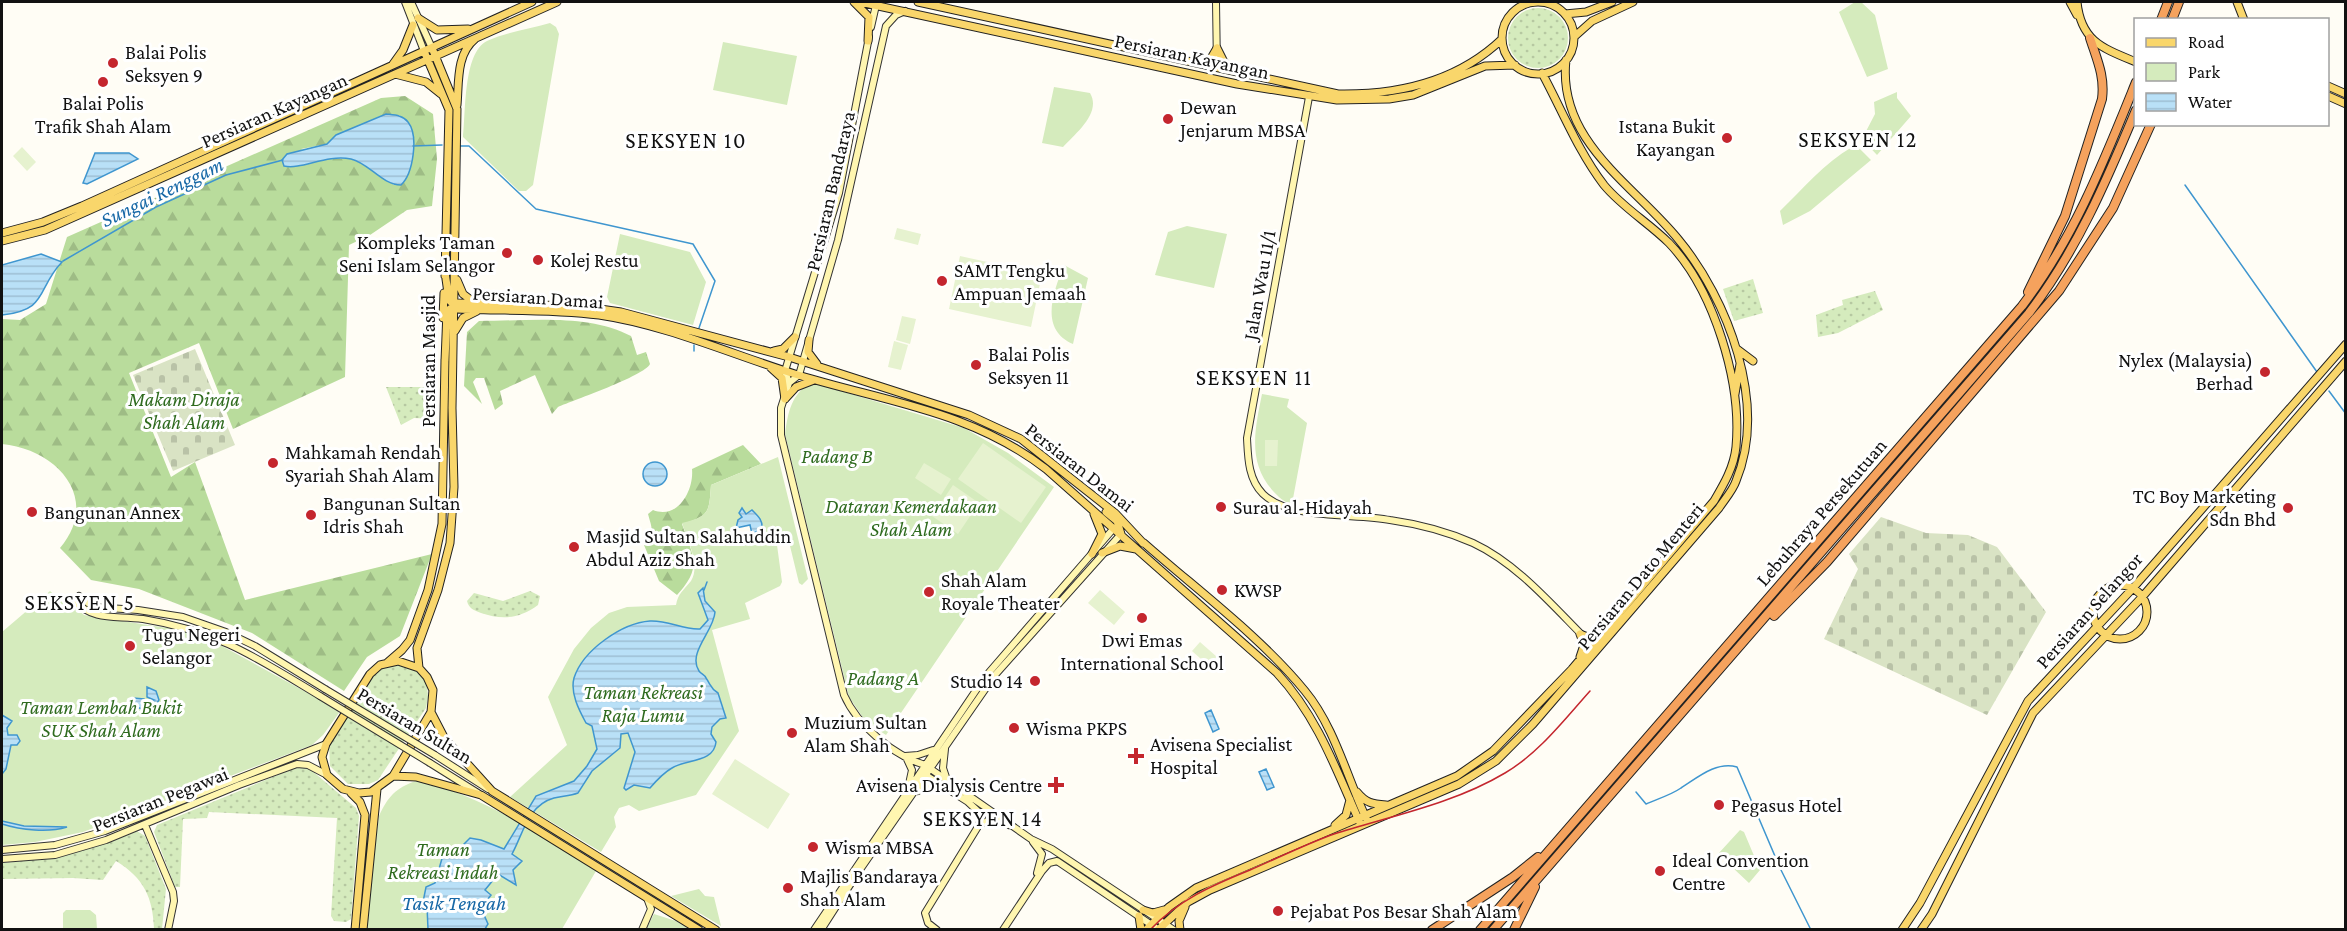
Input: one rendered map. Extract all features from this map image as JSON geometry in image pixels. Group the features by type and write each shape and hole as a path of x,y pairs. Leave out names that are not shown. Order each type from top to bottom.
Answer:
{"highway":[{"path":"2162,18 2168,2"},
{"path":"2173,18 2180,2"},
{"path":"2022,306 2065,216 2102,99 2104,84 2102,70 2090,38"},
{"name":"Lebuhraya Persekutuan","path":"1480,930 2022,306 2046,273 2073,228 2134,87"},
{"name":"Lebuhraya Persekutuan","path":"1493,930 2004,344 2050,285 2090,217 2134,115"},
{"path":"1765,620 1775,616 1827,562 2032,326 2075,269 2113,208 2150,126"},
{"path":"2032,326 2045,302 2050,285"},
{"path":"1432,930 1513,877 1554,844"},
{"path":"1514,930 1540,876"}],"main road":[{"path":"405,2 413,25 430,53"},
{"path":"411,2 430,53"},
{"name":"Persiaran Kayangan","path":"2,242 45,230 430,53 532,2"},
{"name":"Persiaran Kayangan","path":"430,53 557,2"},
{"path":"854,2 869,17 868,41"},
{"name":"Persiaran Kayangan","path":"860,2 878,3 1238,84 1337,100 1389,99 1437,87 1485,66 1515,65"},
{"name":"Persiaran Kayangan","path":"918,2 1338,94 1386,92 1411,88 1484,56 1502,39"},
{"path":"1216,2 1217,68 1221,75 1238,84"},
{"path":"1512,13 1515,2"},
{"path":"1574,37 1570,21 1565,14 1553,5 1541,2 1528,3 1512,13 1506,21 1502,39 1504,49 1515,65 1523,70 1542,73 1551,71 1566,60 1574,37 1592,21 1633,2"},
{"path":"1565,14 1586,12 1612,2"},
{"path":"2070,2 2090,38 2108,50 2134,62"},
{"path":"2077,2 2079,20"},
{"path":"2238,2 2243,18"},
{"name":"Persiaran Bandaraya","path":"785,371 839,193 856,94 878,3"},
{"name":"Persiaran Bandaraya","path":"799,375 852,184 869,96 886,26 896,15 906,11"},
{"path":"418,18 437,30 474,29"},
{"path":"413,25 404,50 393,70 426,81 443,95"},
{"path":"457,109 463,56 471,43 481,34"},
{"path":"1197,64 1210,60 1217,48"},
{"path":"1217,48 1224,62 1234,71"},
{"name":"Persiaran Masjid","path":"326,744 369,674 387,663 410,640 438,555 444,482 445,272 450,118 430,53"},
{"name":"Persiaran Masjid","path":"419,668 417,648 438,590 453,525 453,305 457,109 430,53"},
{"name":"Persiaran Dato Menteri","path":"1160,928 1186,904 1210,890 1459,784 1496,761 1593,658 1719,508 1736,482 1744,450 1748,405 1742,373 1746,363 1734,344 1710,284 1678,238 1611,172 1593,147 1577,119 1565,86 1566,60"},
{"name":"Persiaran Kayangan","path":"2,233 43,222 82,206 393,70"},
{"name":"Persiaran Dato Menteri","path":"1151,924 1205,884 1457,776 1493,752 1612,624 1714,501 1728,478 1736,447 1734,402 1723,342 1701,288 1670,244 1605,186 1580,147 1542,73"},
{"path":"2329,86 2346,94"},
{"path":"856,94 869,96"},
{"path":"2329,96 2346,104"},
{"name":"Jalan Wau 11/1","path":"1309,97 1247,438 1248,463 1256,485 1266,497 1287,508 1386,519 1442,531 1493,553 1593,646"},
{"path":"445,272 447,296 453,305 447,311 445,361"},
{"path":"455,276 463,294 475,303"},
{"name":"Persiaran Damai","path":"453,305 475,303 601,312 789,357 986,422 1021,439 1135,531 1142,545 1296,693 1318,730 1350,800 1365,825"},
{"name":"Persiaran Damai","path":"453,305 458,309 601,312 785,371 968,423 1024,453 1091,509 1142,545 1270,654 1306,692 1322,716 1350,782 1361,817"},
{"path":"454,334 463,318 480,310"},
{"path":"765,351 783,349 795,337"},
{"path":"809,340 810,356 822,367"},
{"path":"1723,342 1731,359 1746,363"},
{"path":"1734,344 1746,363 1734,402"},
{"name":"Persiaran Selangor","path":"1902,930 1920,903 2019,714 2133,588 2346,344"},
{"name":"Persiaran Selangor","path":"1921,930 1932,914 2033,713 2143,596 2346,361"},
{"path":"766,364 782,378 784,399"},
{"path":"785,371 789,383"},
{"path":"799,375 789,383 781,408 781,435 844,695 861,722 913,762 923,774 979,811 982,819 925,913 928,923 937,930"},
{"path":"784,399 802,384 817,380"},
{"path":"1098,500 1118,530"},
{"path":"1091,509 1102,534 1092,554"},
{"path":"927,767 1015,651 1102,553 1118,530"},
{"path":"821,930 857,874 912,797 936,749 992,668 1092,554 1118,530"},
{"path":"1102,553 1120,546 1142,545"},
{"path":"2115,585 2133,588 2143,596 2147,614 2140,630 2124,639 2106,636 2097,627 2092,610 2099,594 2115,585"},
{"name":"Persiaran Sultan","path":"699,930 252,655 203,632 142,619 89,614 76,599 93,607 138,610 183,617 226,632 255,646 716,930"},
{"path":"1572,669 1584,649 1580,634 1594,637 1612,624"},
{"path":"1593,658 1593,646 1603,646"},
{"path":"326,744 322,757 327,776 343,789 351,792 367,792 377,789 393,776 431,712 433,690 427,677 419,668 407,662 387,663"},
{"path":"431,712 445,739 492,791"},
{"name":"Persiaran Pegawai","path":"2,850 55,845 105,831 326,744"},
{"path":"945,746 943,768 950,783"},
{"path":"905,756 918,755 936,749"},
{"path":"901,801 912,772 905,756"},
{"path":"913,762 927,767 1031,839 1052,849 1141,913 1151,924 1174,930"},
{"name":"Persiaran Pegawai","path":"2,859 55,855 106,840 239,785 297,764 303,763 327,776"},
{"path":"814,930 901,801 923,774"},
{"path":"393,776 416,777 481,795"},
{"path":"1350,782 1364,800 1389,805"},
{"path":"912,797 929,784 942,786"},
{"path":"363,930 377,789"},
{"path":"351,792 360,802 365,815 355,930"},
{"path":"1328,831 1346,815 1350,800"},
{"path":"979,825 992,819 1013,826"},
{"path":"145,825 173,892 174,901 168,930"},
{"path":"1031,839 1042,854 1035,880"},
{"path":"1003,930 1035,880 1049,863 1057,861 1141,913 1167,910"},
{"path":"642,930 650,915 647,898"},
{"path":"1180,930 1179,921 1186,904"},
{"path":"1141,913 1141,930"}],"green space":[{"path":"1855,2 1861,2 1875,15 1888,69 1867,77 1839,12"},
{"path":"1532,8 1544,8 1555,13 1563,21 1568,38 1566,50 1555,63 1544,68 1532,68 1521,63 1513,55 1508,44 1508,32 1513,21 1521,13"},
{"path":"550,23 556,27 559,34 533,185 526,191 519,191 463,137 467,84 474,58 479,48 487,41"},
{"path":"723,42 797,56 787,105 713,90"},
{"path":"1054,87 1090,93 1093,101 1093,108 1086,123 1063,147 1042,143"},
{"path":"1897,92 1897,98 1911,116 1877,155 1862,139 1875,114 1874,102"},
{"path":"405,96 433,114 437,159 432,206 407,210 370,235 349,245 345,377 233,429 199,343 129,373 171,477 195,462 245,600 432,554 400,636 367,657 344,691 252,633 139,589 91,580 60,548 72,529 76,511 74,494 67,479 40,455 2,444 2,319 20,320 46,304 67,237 381,98","holes":["399,115 406,122 409,130 408,148 394,185 365,165 351,159 322,158 301,149 327,144 336,135"]},
{"path":"22,147 36,162 27,171 13,156"},
{"path":"1852,147 1859,148 1871,160 1810,211 1783,225 1780,211 1823,168"},
{"path":"1187,226 1227,234 1214,288 1155,275 1168,232"},
{"path":"897,228 921,234 918,245 894,239"},
{"path":"620,234 690,252 706,282 693,325 610,303 607,297"},
{"path":"960,256 1042,274 1031,327 949,309"},
{"path":"1064,265 1088,278 1073,344 1062,337 1052,320 1053,298"},
{"path":"1753,279 1763,313 1734,321 1723,289"},
{"path":"1875,291 1883,310 1838,333 1818,337 1816,315 1843,305 1842,300"},
{"path":"902,316 916,319 910,344 896,340"},
{"path":"557,320 596,324 631,336 637,355 646,352 650,364 635,375 558,407 552,414 535,375 500,391 503,404 495,410 484,378 476,378 473,382 482,404 464,386 467,332 479,321"},
{"path":"894,341 908,345 901,370 888,367"},
{"name":"Makam Diraja Shah Alam","path":"195,349 235,445 173,471 133,375"},
{"name":"Dataran Kemerdakaan Shah Alam","path":"811,382 964,428 1008,453 1054,487 886,735 866,722 849,697 785,434 795,398"},
{"path":"386,387 436,387 434,419 414,418 401,425"},
{"path":"1262,394 1289,399 1287,407 1307,423 1292,504 1284,501 1273,491 1259,469 1255,445"},
{"path":"1265,440 1278,440 1277,466 1265,466"},
{"path":"983,443 1046,487 1021,523 958,479"},
{"path":"743,445 761,464 711,485 710,501 706,512 682,524 692,554 693,569 677,595 659,581 644,545 652,535 648,514 653,510 670,511 677,507 687,494 692,469"},
{"name":"Taman Rekreasi Raja Lumu","path":"778,457 808,579 802,585 799,583 790,546 785,543 777,545 782,582 780,586 745,603 750,619 712,630 739,731 696,795 639,811 629,805 619,808 614,817 616,827 601,852 510,797 567,745 548,697 574,649 591,628 609,613 627,607 676,605 694,575 695,567 682,523 698,518 706,512 710,501 711,485","holes":["752,510 761,520 761,531 752,534 753,537 739,540 736,528 742,517"]},
{"path":"924,463 951,479 941,495 915,478"},
{"path":"953,485 979,503 958,534 932,516"},
{"path":"1881,517 1926,533 1968,535 1997,547 2046,612 1987,715 1824,639 1858,569 1849,554"},
{"path":"1100,590 1125,612 1114,625 1088,603"},
{"name":"Taman Lembah Bukit SUK Shah Alam","path":"50,591 64,604 68,601 84,615 180,630 213,641 337,709 339,713 323,735 312,745 83,832 35,842 2,845 2,632"},
{"path":"530,591 540,596 538,605 517,616 496,617 481,613 470,608 467,601 474,593 503,601"},
{"path":"1200,642 1217,657 1209,666 1192,651"},
{"path":"392,664 412,668 422,676 427,685 426,708 378,780 369,784 348,784 330,766 329,745 370,675"},
{"path":"735,759 790,794 768,829 712,794"},
{"path":"297,767 310,769 356,808 359,816 351,919 346,922 334,921 331,916 337,818 209,812 207,818 183,819 180,887 175,887 154,832 157,825"},
{"name":"Taman Rekreasi Indah","path":"416,781 465,796 510,817 596,871 562,929 365,930 379,816 393,794"},
{"path":"1740,830 1744,832 1760,870 1749,883 1718,854"},
{"path":"137,831 145,836 166,889 162,929 154,929 152,908 140,882 134,874 116,861 103,880 2,879 2,863 71,853"},
{"path":"699,889 705,896 714,897 721,926 671,896"},
{"path":"66,910 90,910 96,915 97,929 63,929 63,913"},
{"path":"654,914 676,921 690,929 646,929"}],"water":[{"path":"386,114 404,118 413,136 411,164 401,185 388,182 358,161 351,159 342,158 299,166 284,166 282,160 287,154 327,144 336,135"},
{"path":"95,153 129,153 138,159 87,184 83,183"},
{"path":"41,254 62,262 35,303 17,312 2,315 2,265"},
{"path":"655,462 664,465 667,474 664,483 655,486 646,483 643,474 646,465"},
{"path":"742,508 746,514 752,510 756,514 761,521 762,529 752,534 750,525 736,528 738,520 742,517 739,513"},
{"name":"Tasik Tengah","path":"703,588 705,601 715,612 714,619 696,657 696,664 699,671 718,693 726,718 720,719 712,727 711,734 716,742 710,754 672,768 650,788 634,785 626,790 624,788 635,752 628,733 621,734 620,748 592,771 578,793 545,802 527,821 512,854 522,861 513,870 516,885 498,874 485,890 491,895 481,908 488,924 485,929 428,929 427,906 423,902 426,887 435,883 443,855 455,853 470,838 504,849 536,796 574,781 587,766 597,749 592,726 583,718 573,690 574,678 586,658 605,640 639,623 657,621 700,629 708,620 698,593"},
{"path":"147,687 156,691 159,700 154,708 146,711 137,707 134,698 144,699 146,707 147,701 154,700 147,697"},
{"path":"1211,710 1219,729 1213,732 1205,713"},
{"path":"2,715 12,721 7,728 8,735 17,735 20,741 17,745 11,745 6,769 2,774"},
{"path":"1266,769 1274,787 1267,790 1259,772"},
{"path":"2,821 24,826 67,827 34,830 9,826 2,824"}],"waterway":[{"name":"Sungai Renggam","path":"413,146 442,145"},
{"name":"Sungai Renggam","path":"460,146 469,146 536,209 693,244 715,281 699,328"},
{"name":"Sungai Renggam","path":"63,261 156,207 226,175 283,160"},
{"path":"2185,185 2317,372"},
{"name":"Sungai Renggam","path":"694,345 694,351"},
{"path":"2329,391 2346,414"},
{"name":"Sungai Renggam","path":"704,590 707,582"},
{"path":"1636,792 1646,804 1673,793 1714,768 1737,767 1780,868 1811,930"}],"tram line":[{"path":"1150,930 1172,910 1223,881 1334,834 1443,801 1485,784 1529,756 1590,691"}],"place":[{"name":"Balai Polis Seksyen 9","path":"113,63"},
{"name":"Balai Polis Trafik Shah Alam","path":"103,82"},
{"name":"Dewan Jenjarum MBSA","path":"1168,119"},
{"name":"Istana Bukit Kayangan","path":"1727,138"},
{"name":"Kompleks Taman Seni Islam Selangor","path":"507,253"},
{"name":"Kolej Restu","path":"538,260"},
{"name":"SAMT Tengku Ampuan Jemaah","path":"942,281"},
{"name":"Balai Polis Seksyen 11","path":"976,365"},
{"name":"Nylex (Malaysia) Berhad","path":"2265,372"},
{"name":"Mahkamah Rendah Syariah Shah Alam","path":"273,463"},
{"name":"Surau al-Hidayah","path":"1221,507"},
{"name":"TC Boy Marketing Sdn Bhd","path":"2288,508"},
{"name":"Bangunan Annex","path":"32,512"},
{"name":"Bangunan Sultan Idris Shah","path":"311,515"},
{"name":"Masjid Sultan Salahuddin Abdul Aziz Shah","path":"574,547"},
{"name":"KWSP","path":"1222,590"},
{"name":"Shah Alam Royale Theater","path":"929,592"},
{"name":"Dwi Emas International School","path":"1142,618"},
{"name":"Tugu Negeri Selangor","path":"130,646"},
{"name":"Studio 14","path":"1035,681"},
{"name":"Wisma PKPS","path":"1014,728"},
{"name":"Muzium Sultan Alam Shah","path":"792,733"},
{"name":"Avisena Specialist Hospital","path":"1136,756"},
{"name":"Avisena Dialysis Centre","path":"1056,785"},
{"name":"Pegasus Hotel","path":"1719,805"},
{"name":"Wisma MBSA","path":"813,847"},
{"name":"Ideal Convention Centre","path":"1660,871"},
{"name":"Majlis Bandaraya Shah Alam","path":"788,888"},
{"name":"Pejabat Pos Besar Shah Alam","path":"1278,911"}],"district":[{"name":"SEKSYEN 12","path":"1858,139"},
{"name":"SEKSYEN 10","path":"686,140"},
{"name":"SEKSYEN 11","path":"1254,377"},
{"name":"SEKSYEN 5","path":"80,602"},
{"name":"SEKSYEN 14","path":"983,818"}],"park label":[{"name":"Padang B","path":"837,456"},
{"name":"Padang A","path":"883,678"}]}
